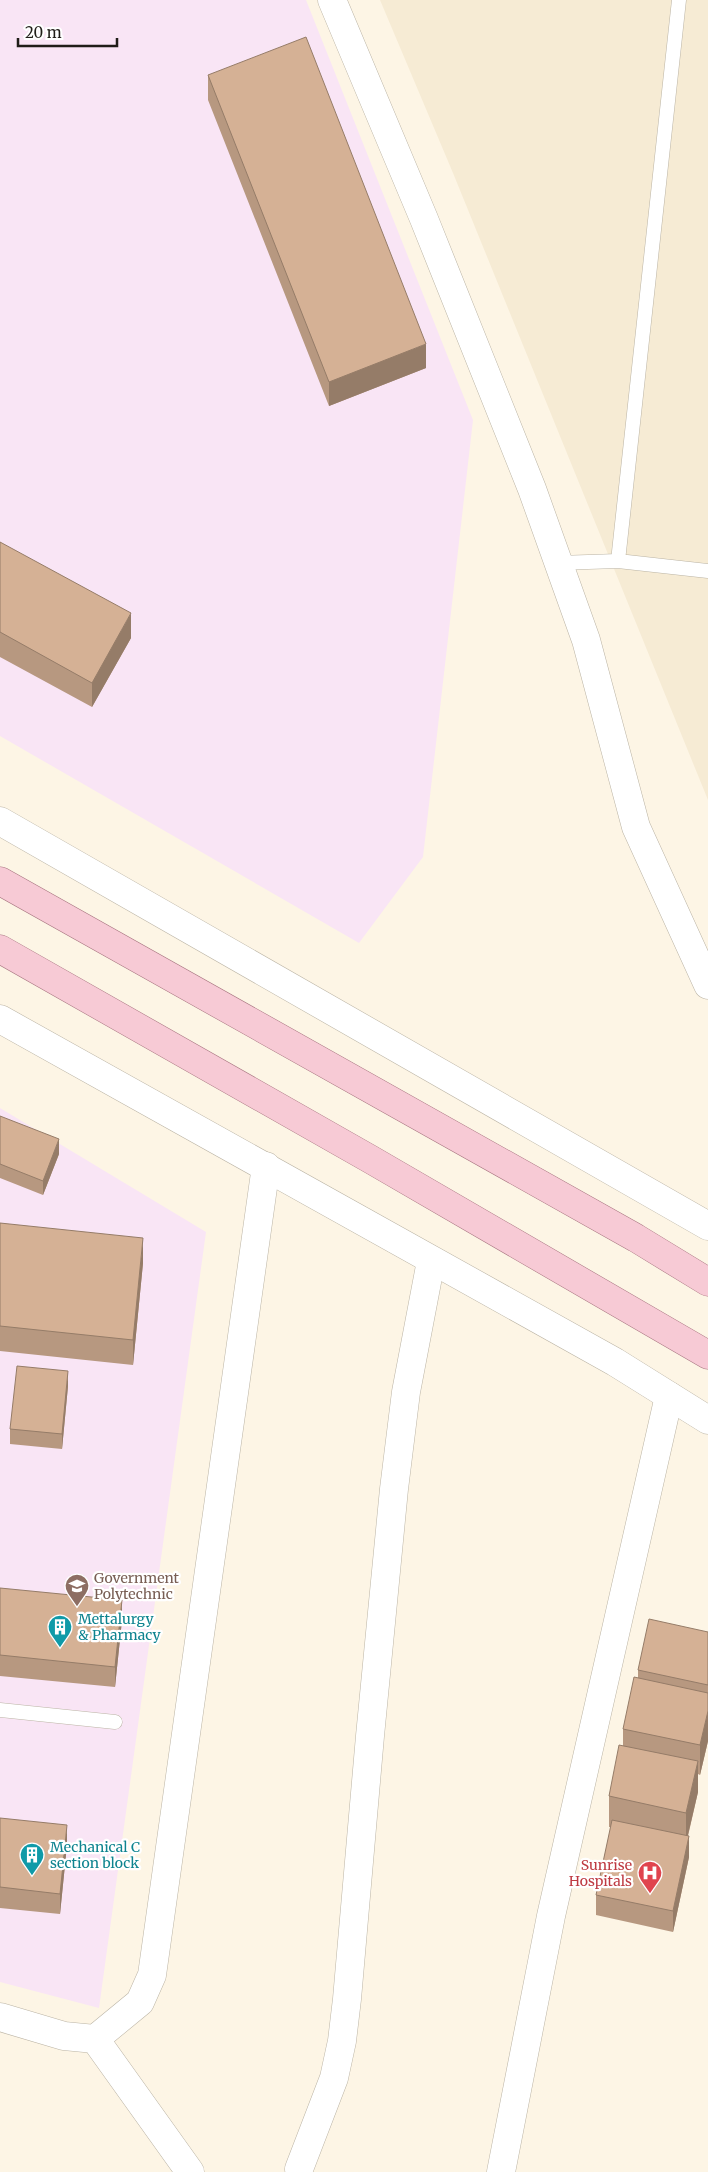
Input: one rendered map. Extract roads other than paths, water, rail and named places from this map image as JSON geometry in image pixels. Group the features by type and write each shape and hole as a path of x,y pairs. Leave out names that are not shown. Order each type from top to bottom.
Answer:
{"main road":[{"path":"0,881 636,1238 708,1282"},
{"path":"0,949 370,1159 708,1355"}],"street":[{"path":"332,0 424,218 532,489 586,640 636,827 708,985"},
{"path":"0,821 708,1226"},
{"path":"0,1019 615,1362 708,1420"},
{"path":"95,2040 140,2002 152,1975 266,1166"},
{"path":"299,2169 334,2078 342,2041 348,1999 370,1736 394,1489 406,1392 431,1261"},
{"path":"501,2172 551,1916 669,1396"},
{"path":"0,2017 64,2036 95,2040 190,2172"}],"lane":[{"path":"618,561 680,0"},
{"path":"558,563 618,561 708,570"},
{"path":"0,1710 115,1722"}],"place":[{"name":"Government Polytechnic","path":"77,1607"},
{"name":"Mettalurgy & Pharmacy","path":"60,1648"},
{"name":"Mechanical C section block","path":"32,1876"},
{"name":"Sunrise Hospitals","path":"650,1894"}]}
